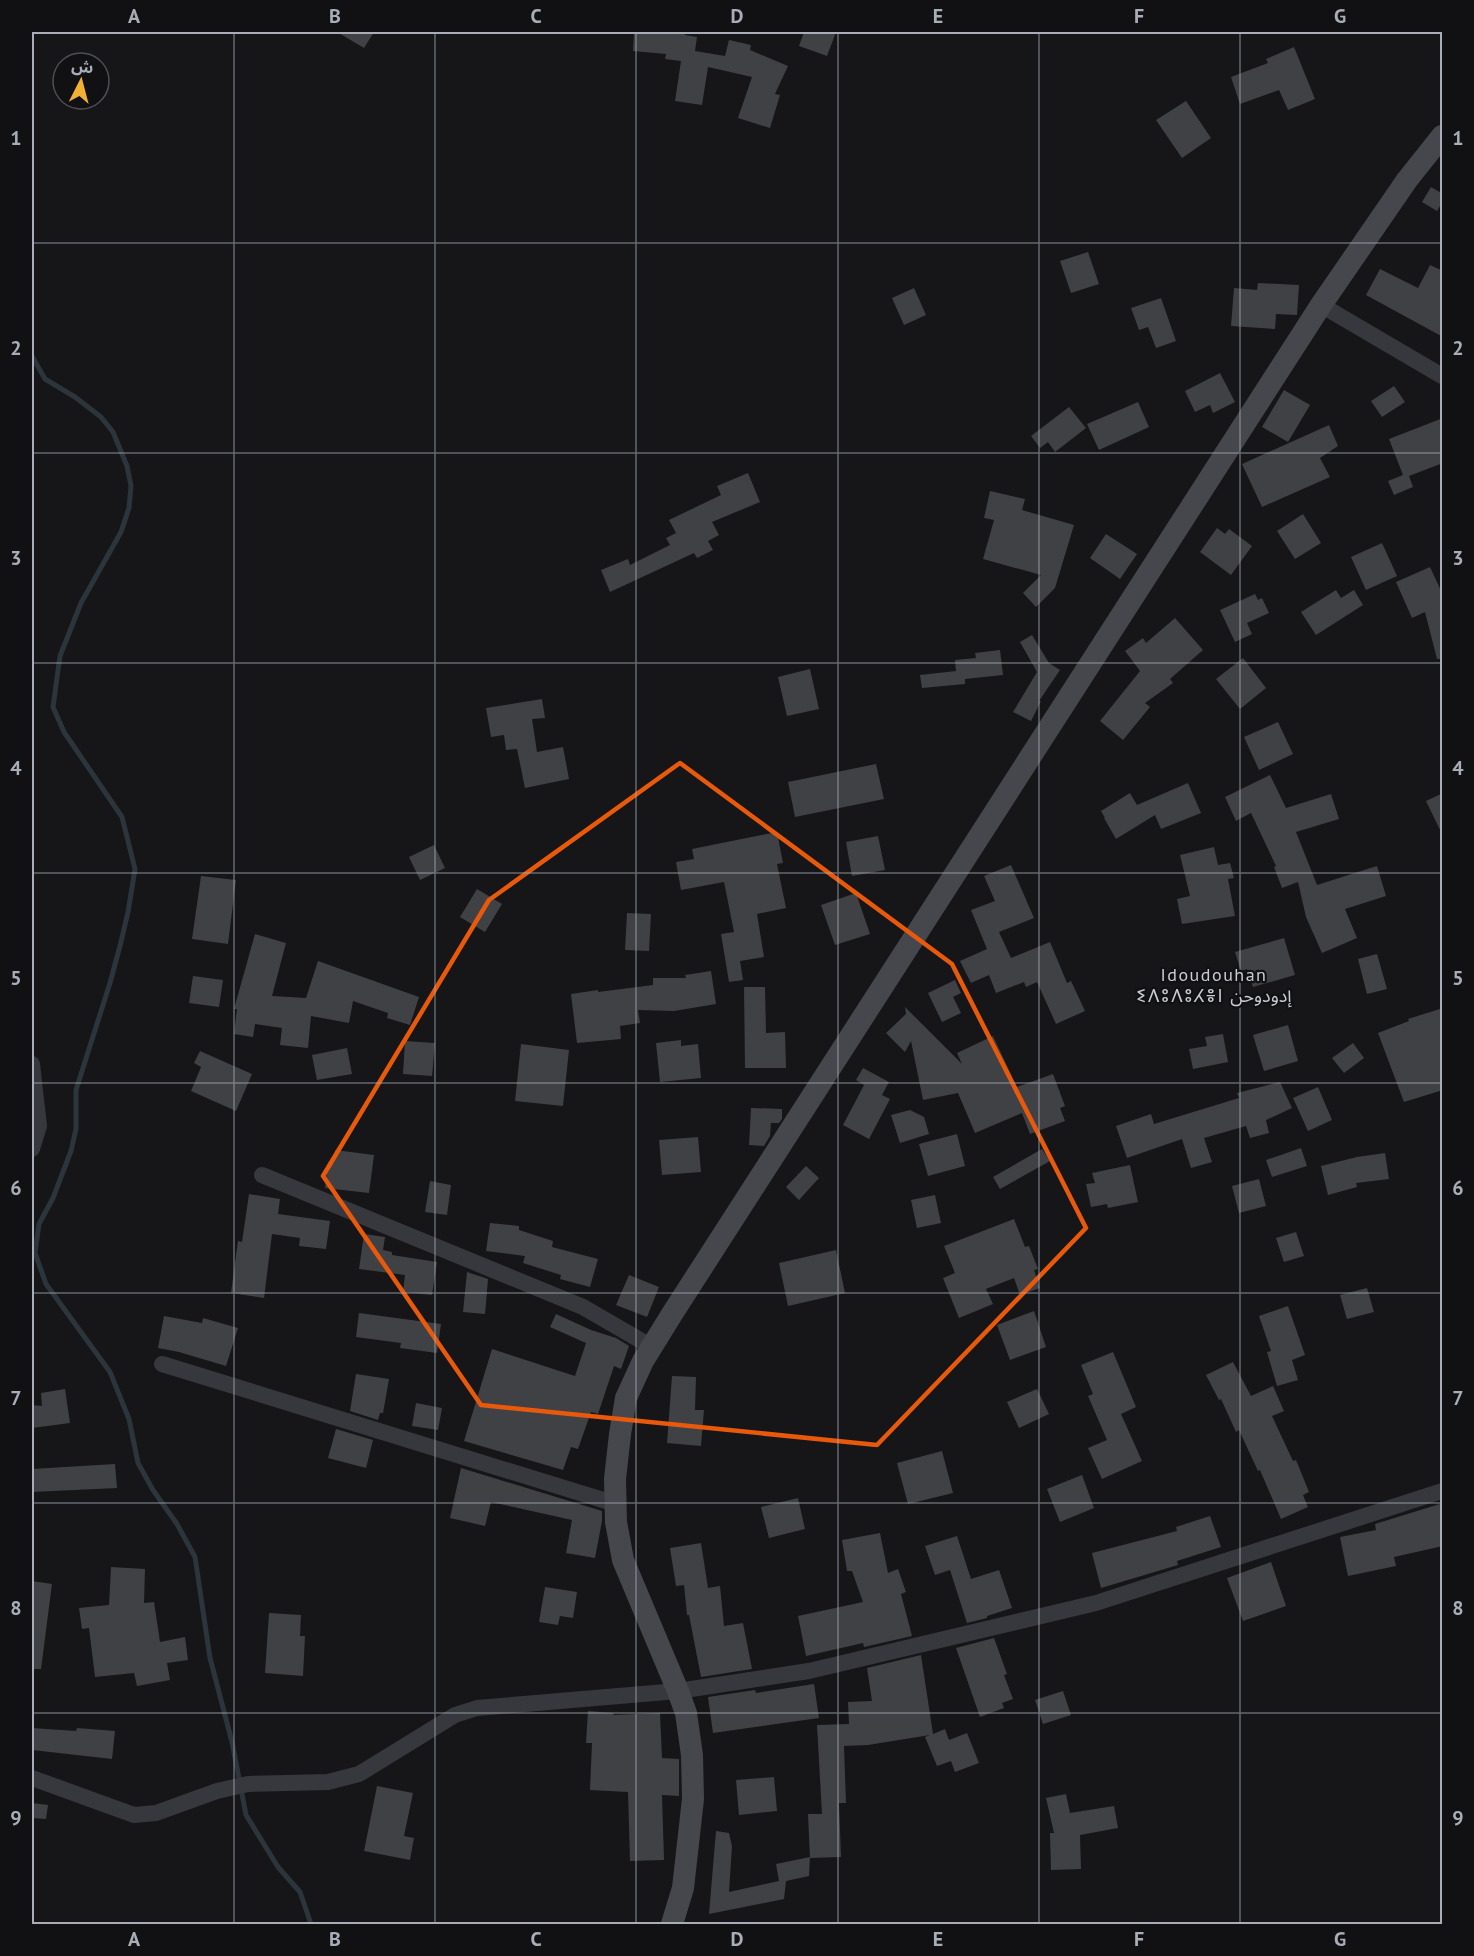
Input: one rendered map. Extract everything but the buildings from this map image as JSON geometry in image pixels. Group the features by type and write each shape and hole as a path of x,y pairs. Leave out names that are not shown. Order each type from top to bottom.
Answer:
{"street":[{"path":"672,1924 683,1888 693,1799 693,1755 686,1713 623,1560 616,1522 615,1479 626,1398 652,1347 1321,305 1407,180 1443,136"},
{"path":"1321,305 1443,376"},
{"path":"32,1064 39,1126 32,1149"},
{"path":"262,1175 583,1307 652,1347"},
{"path":"162,1364 616,1503"},
{"path":"32,1778 134,1815 156,1813 218,1791 248,1784 328,1782 358,1774 455,1715 477,1708 678,1691 809,1671 1096,1603 1443,1491"}],"highlighted area":[{"path":"680,763 952,964 1086,1228 877,1445 481,1405 323,1176 489,900"}],"waterway":[{"path":"32,356 45,379 75,397 101,417 113,432 127,466 131,486 129,508 121,532 81,603 60,656 53,707 64,732 122,817 135,869 121,942 76,1090 76,1129 71,1151 53,1198 39,1224 35,1253 46,1284 110,1372 129,1419 138,1463 195,1557 210,1658 232,1742 246,1815 278,1867 300,1892 311,1924"}],"district":[{"name":"Idoudouhan ⵉⴷⵓⴷⵓⵃⴻⵏ إدودوحن","path":"1214,985"}]}
